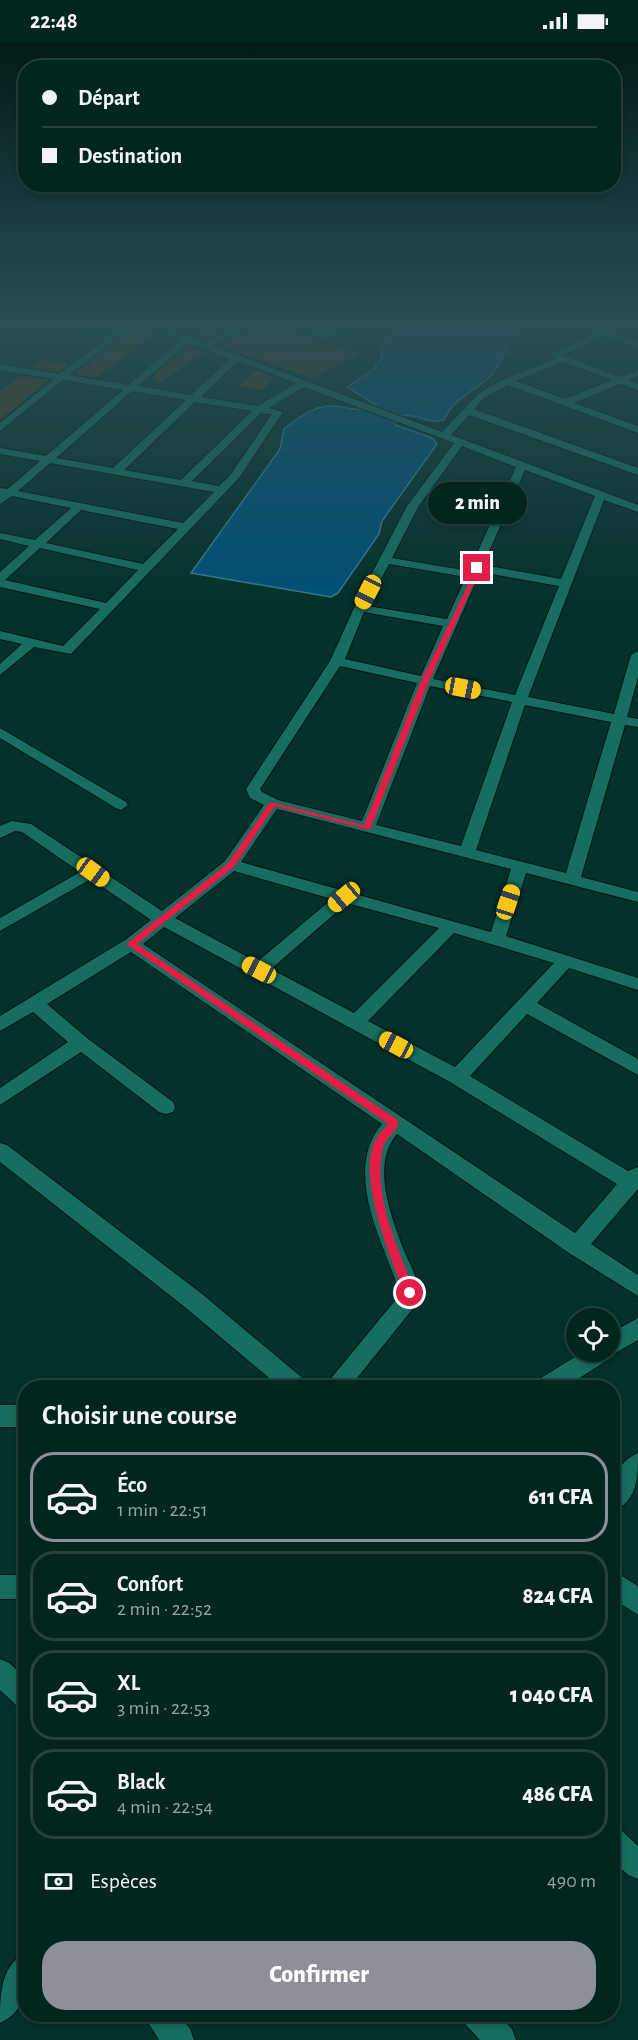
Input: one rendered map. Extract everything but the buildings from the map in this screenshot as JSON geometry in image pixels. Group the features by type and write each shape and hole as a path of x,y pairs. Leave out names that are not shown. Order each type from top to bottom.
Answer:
{"street":[{"path":"0,501 5,491 48,460 94,419"},
{"path":"116,471 172,419"},
{"path":"184,483 250,419"},
{"path":"0,635 66,651 222,490 240,469 273,419"},
{"path":"402,419 638,509"},
{"path":"445,435 461,419"},
{"path":"492,419 638,472"},
{"path":"611,419 638,430"},
{"path":"461,441 427,490 412,506 360,608 337,661 253,789 255,795 273,803 638,897"},
{"path":"0,451 222,490"},
{"path":"367,828 425,681 523,464"},
{"path":"5,491 186,527"},
{"path":"467,853 520,699 601,494"},
{"path":"0,578 78,507"},
{"path":"0,536 146,568"},
{"path":"385,560 564,583"},
{"path":"0,583 109,607"},
{"path":"360,608 452,624"},
{"path":"0,670 31,643"},
{"path":"572,879 604,779 618,719 638,655"},
{"path":"337,661 425,681 638,723"},
{"path":"0,732 121,805"},
{"path":"1,1020 34,1003 130,944 231,865 273,803"},
{"path":"0,833 12,826 22,825 162,919 457,1077 634,1179 576,1247"},
{"path":"231,865 497,939 638,984"},
{"path":"497,939 520,866"},
{"path":"0,926 93,872"},
{"path":"259,970 344,897"},
{"path":"355,1023 450,927"},
{"path":"130,944 638,1287"},
{"path":"457,1077 566,961"},
{"path":"34,1003 81,1043 166,1107"},
{"path":"525,1005 638,1068"},
{"path":"0,1098 81,1043"},
{"path":"341,1380 408,1301 410,1293 386,1231 379,1202 375,1163 380,1142 395,1123"},
{"path":"0,1151 194,1301 288,1380"},
{"path":"620,1339 638,1328"},
{"path":"557,1380 585,1362"},
{"path":"0,1416 18,1416"},
{"path":"620,1489 638,1465"},
{"path":"0,1587 18,1587"},
{"path":"620,1588 638,1602"},
{"path":"0,1672 18,1689"},
{"path":"620,1848 638,1865"},
{"path":"0,2008 18,1980"},
{"path":"164,2022 179,2040"},
{"path":"484,2022 501,2040"}],"water":[{"path":"298,419 394,419 392,420 396,425 432,438 437,444 382,521 379,534 338,593 331,597 191,573 280,449 284,429"}],"route":[{"path":"410,1293 386,1231 379,1202 375,1163 376,1150 395,1123 130,944 231,865 273,803 367,828 425,681 477,568"}]}
